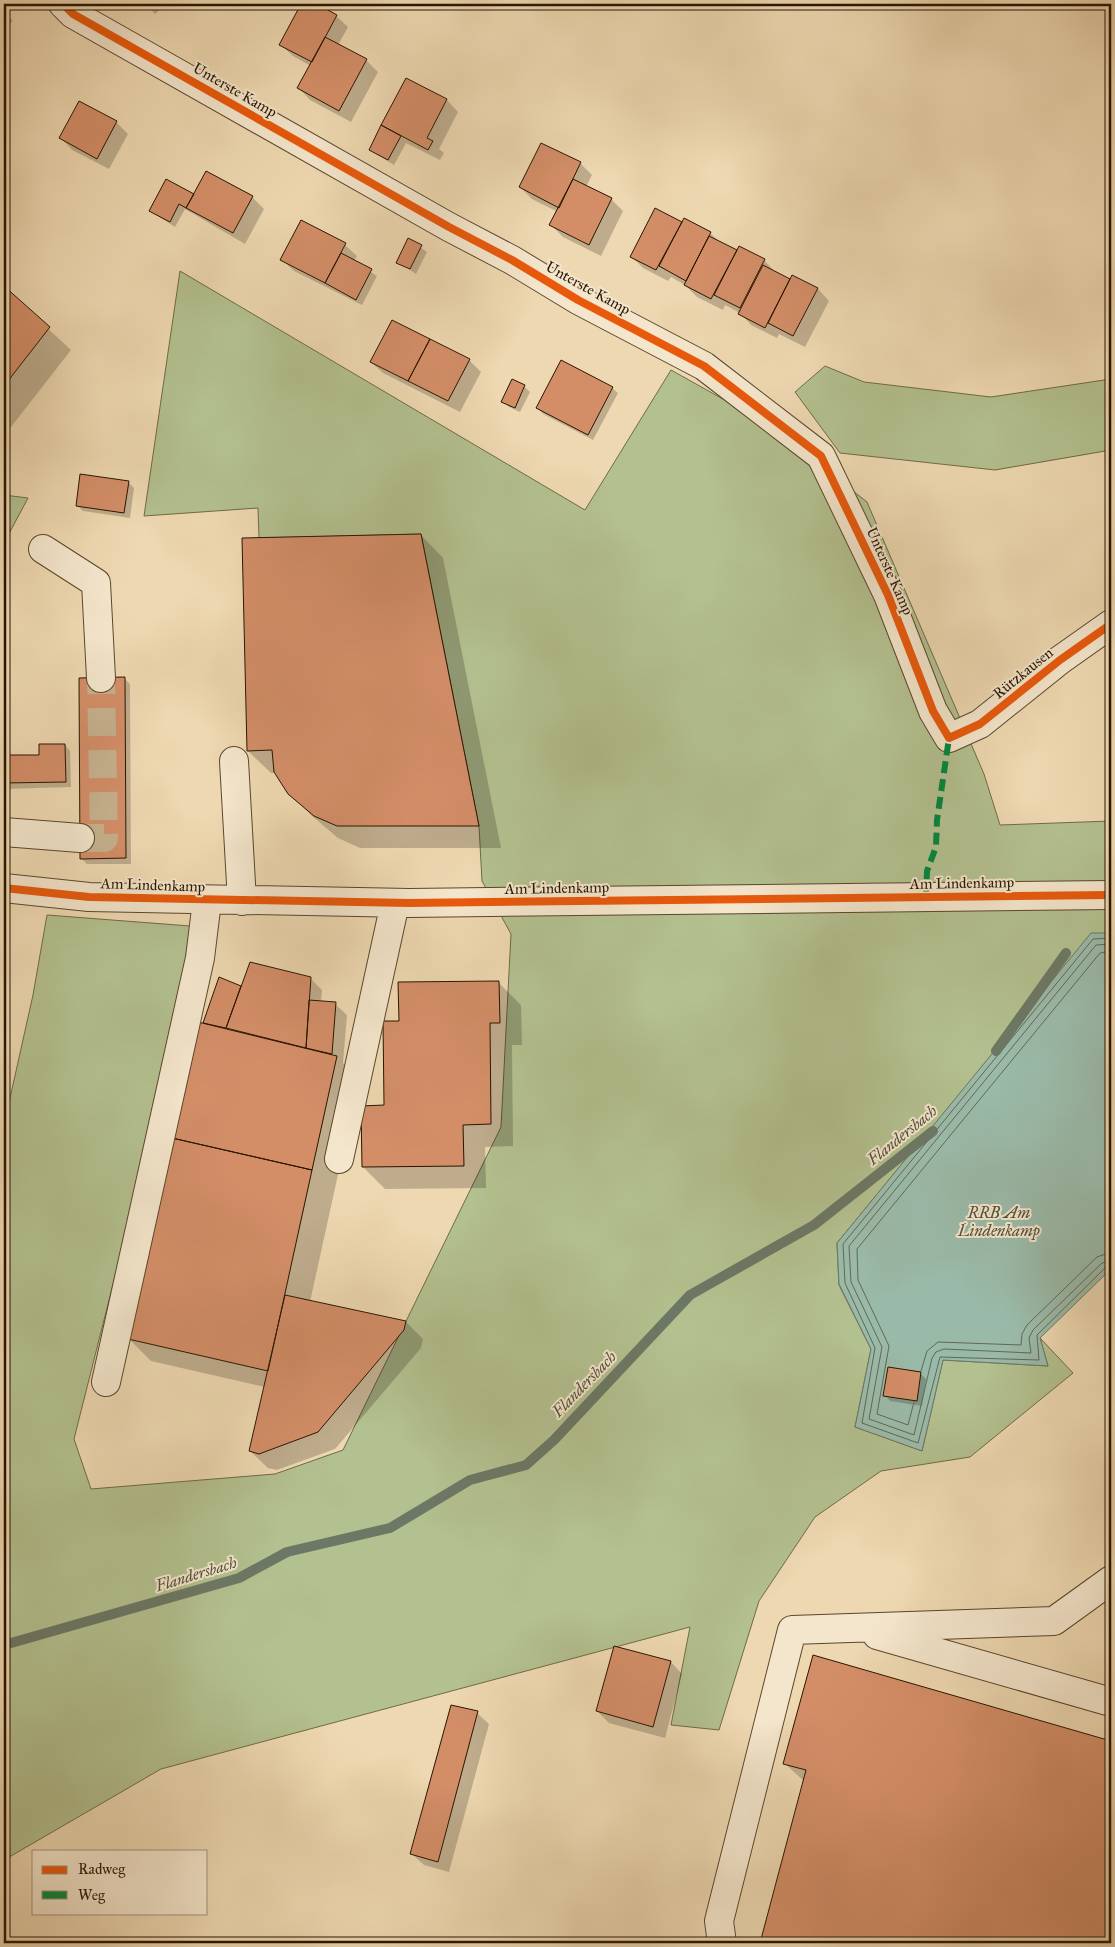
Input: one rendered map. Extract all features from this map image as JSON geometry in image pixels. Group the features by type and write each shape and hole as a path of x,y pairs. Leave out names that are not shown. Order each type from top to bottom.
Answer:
{"street":[{"name":"Unterste Kamp","path":"63,4 73,14 449,227 512,260 578,300 704,366 821,456 888,595 932,711 949,738"},
{"path":"43,549 96,583 101,678"},
{"name":"Rützkausen","path":"949,738 980,724 1060,660 1111,624"},
{"path":"234,761 242,902"},
{"path":"4,832 80,838"},
{"name":"Am Lindenkamp","path":"4,888 89,897 242,902 1111,895"},
{"path":"106,1382 200,958 207,900"},
{"path":"339,1159 395,902"},
{"path":"722,1943 719,1921 792,1630 1054,1621 1111,1580"},
{"path":"853,1628 1111,1702"}],"green space":[{"path":"180,271 585,510 671,370 764,422 867,502 984,774 1000,825 1111,821 1111,933 1091,934 837,1243 839,1285 871,1349 855,1427 922,1451 943,1360 1048,1366 1040,1338 1073,1373 970,1457 881,1471 815,1517 759,1601 719,1730 671,1725 690,1627 161,1769 4,1860 4,1125 33,995 47,915 203,927 74,1439 91,1489 275,1474 343,1450 501,1127 511,934 482,881 479,826 421,534 259,538 258,508 144,516"},
{"path":"825,366 864,382 991,397 1111,379 1111,450 995,470 840,453 795,392"},
{"path":"4,495 28,498 4,543"}],"water":[{"name":"RRB Am Lindenkamp","path":"1091,933 1111,933 1111,1269 1040,1338 1048,1366 943,1360 922,1451 855,1427 871,1349 839,1284 837,1243"}],"building":[{"path":"301,4 317,4 337,15 312,62 279,45"},
{"path":"325,37 367,59 339,111 297,88"},
{"path":"406,78 447,99 427,138 433,141 428,150 381,125"},
{"path":"79,101 117,121 97,159 59,138"},
{"path":"381,125 401,136 388,160 369,150"},
{"path":"541,143 581,162 559,208 519,187"},
{"path":"206,171 253,196 233,233 186,208"},
{"path":"166,179 194,194 186,208 179,204 170,222 149,211"},
{"path":"573,179 612,198 589,245 549,225"},
{"path":"655,208 682,222 656,270 630,257"},
{"path":"684,218 711,232 686,281 659,266"},
{"path":"301,220 346,243 325,283 280,260"},
{"path":"709,236 737,250 711,299 684,285"},
{"path":"408,238 422,245 410,269 396,263"},
{"path":"739,246 765,259 740,308 714,295"},
{"path":"341,253 372,269 356,300 325,283"},
{"path":"763,265 790,279 765,328 738,314"},
{"path":"792,275 818,288 793,336 768,323"},
{"path":"4,286 50,327 4,386"},
{"path":"392,320 430,339 408,381 370,362"},
{"path":"430,339 470,359 448,401 408,381"},
{"path":"561,360 613,387 588,435 536,408"},
{"path":"512,379 525,385 515,408 501,402"},
{"path":"80,474 129,481 124,513 76,506"},
{"path":"421,534 479,826 337,826 314,816 288,794 274,772 272,750 247,751 242,538"},
{"path":"125,677 126,858 80,859 79,678"},
{"path":"39,744 65,744 66,782 4,783 4,755 39,755"},
{"path":"250,962 311,977 306,1048 226,1028"},
{"path":"219,977 241,986 226,1028 203,1023"},
{"path":"499,981 500,1023 490,1023 491,1124 463,1125 464,1166 362,1167 361,1106 384,1105 383,1021 399,1021 398,982"},
{"path":"309,1000 336,1002 332,1054 306,1048"},
{"path":"198,1022 337,1056 312,1170 172,1138"},
{"path":"172,1138 312,1170 268,1371 128,1339"},
{"path":"285,1295 406,1321 404,1330 318,1432 259,1454 249,1451"},
{"path":"888,1367 921,1372 917,1401 883,1396"},
{"path":"614,1646 671,1661 653,1727 596,1711"},
{"path":"813,1655 1111,1741 1111,1943 760,1943 806,1770 783,1764"},
{"path":"451,1705 478,1711 438,1862 410,1854"}],"waterway":[{"name":"Flandersbach","path":"996,1051 1066,953"},
{"name":"Flandersbach","path":"4,1645 239,1578 287,1552 390,1528 470,1480 526,1465 554,1440 690,1295 814,1225 933,1131"}],"tunnel":[{"path":"80,838 104,838 101,678"}],"marked path":[{"path":"926,897 927,871 936,847 937,820 949,738"}],"cycle path":[{"path":"63,4 73,14 449,227 512,260 578,300 704,366 821,456 888,595 933,711 949,738 980,724 1060,660 1111,624"},
{"path":"4,888 89,897 409,903 1111,895"}]}
